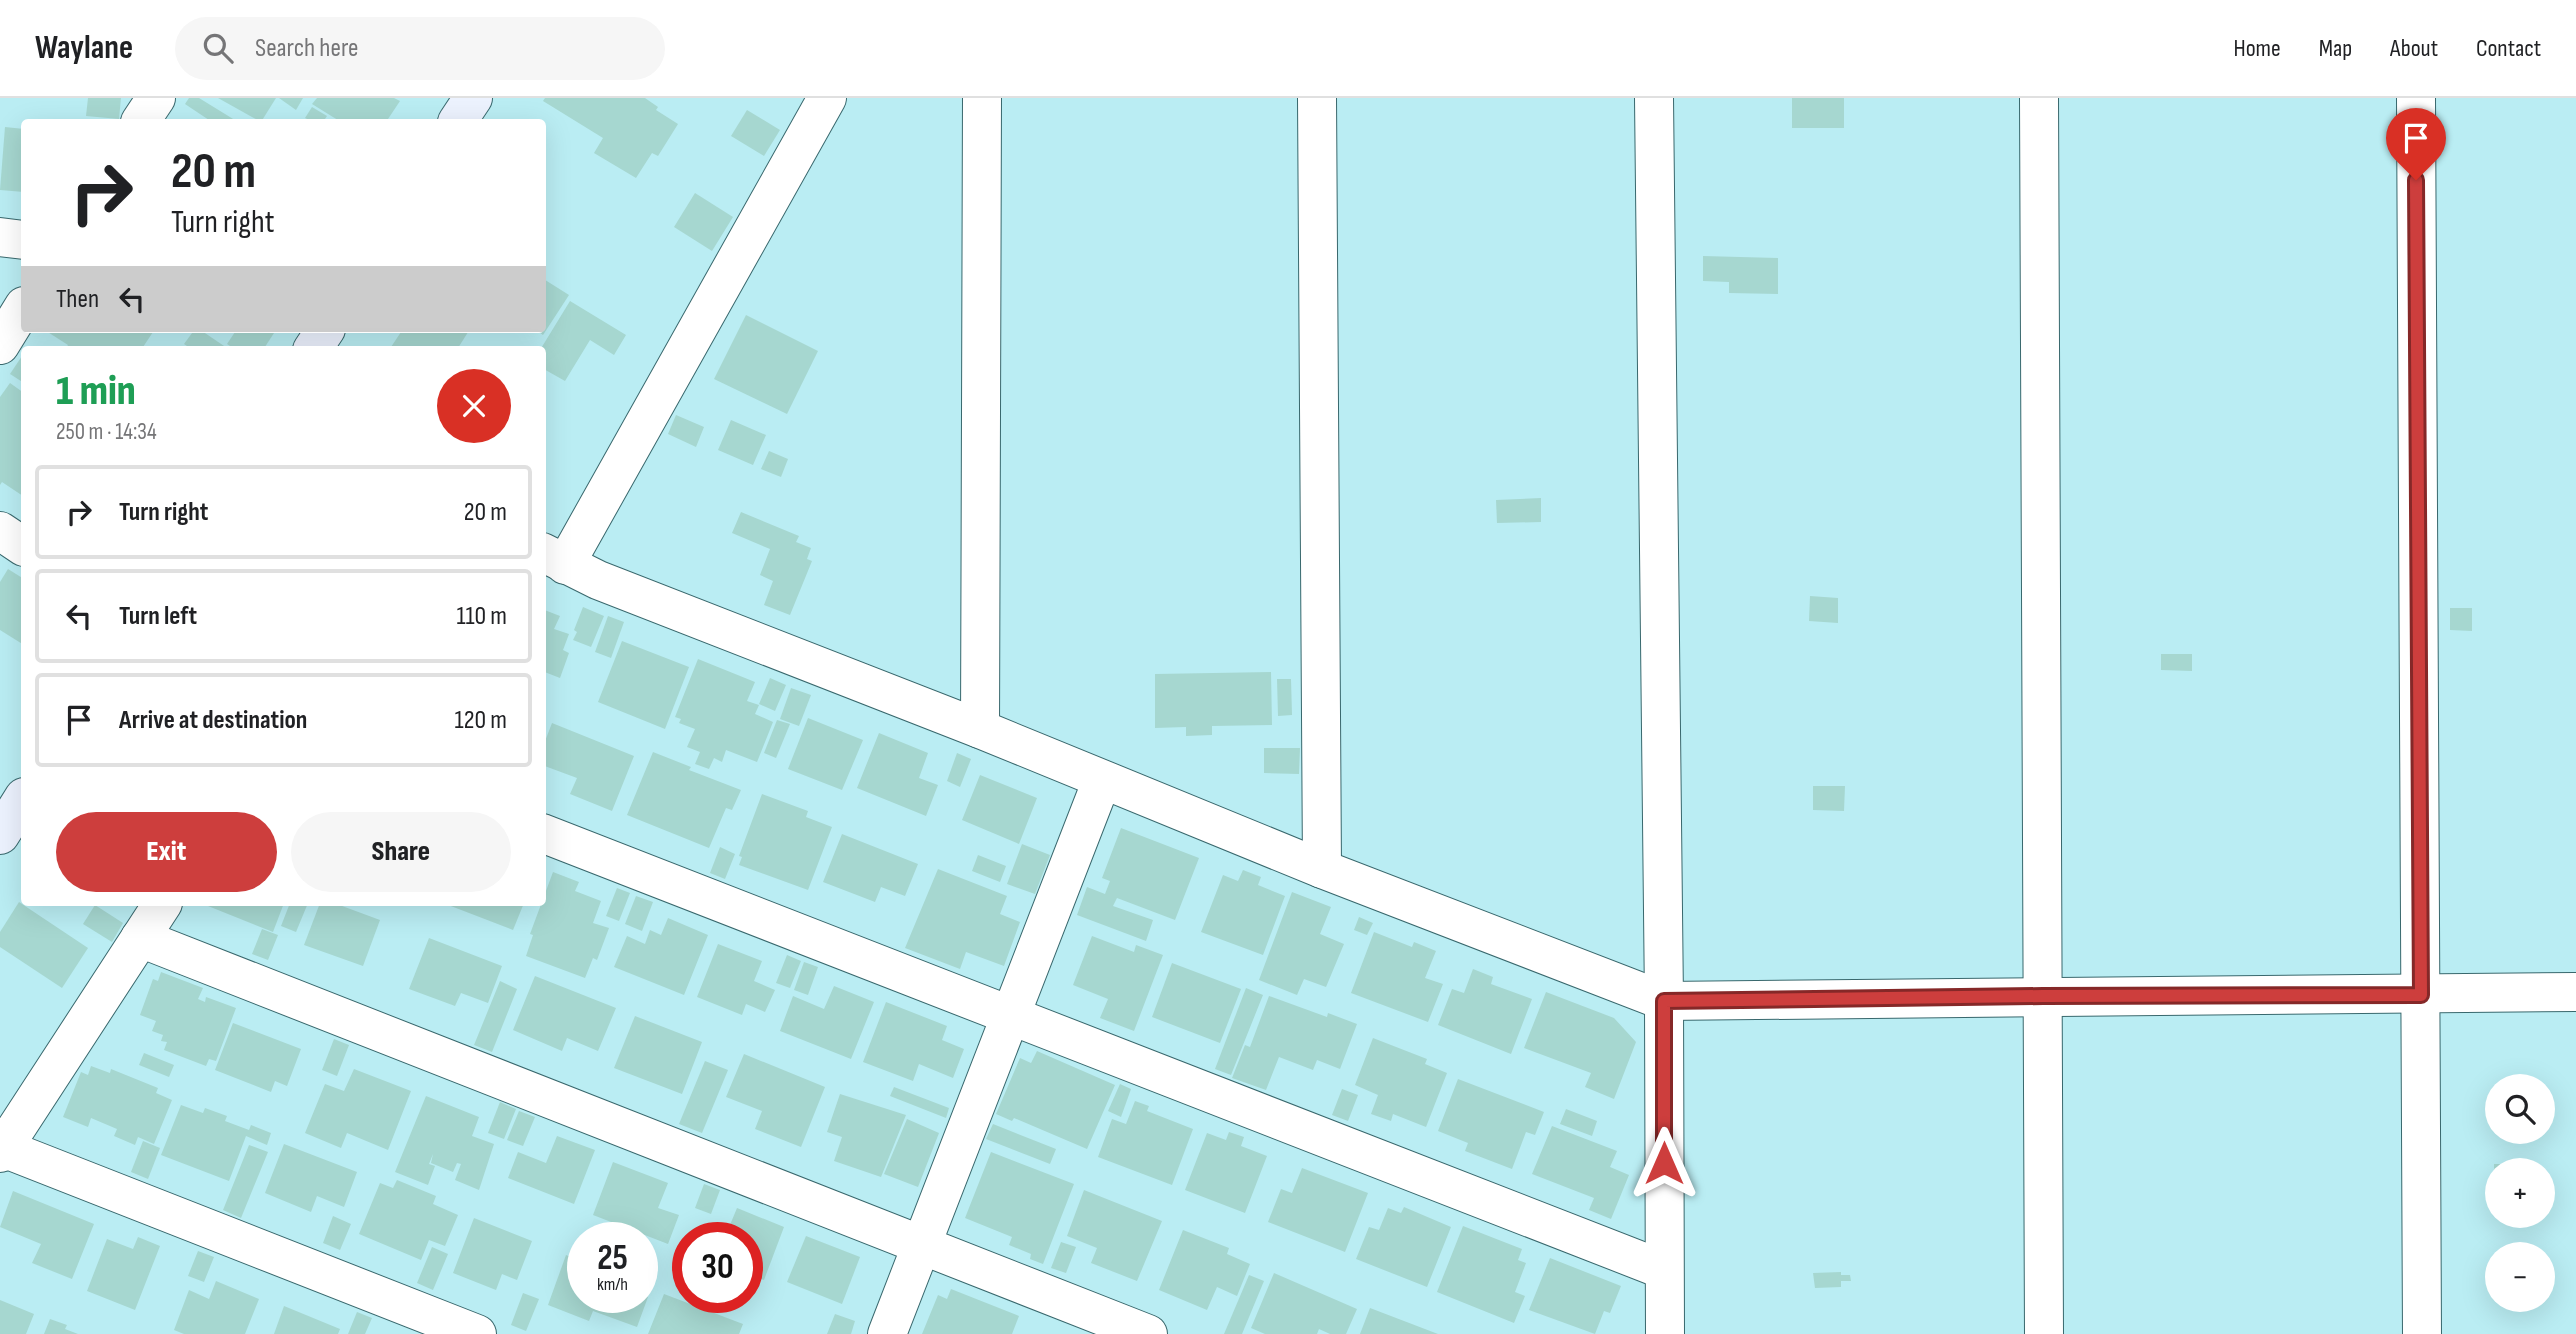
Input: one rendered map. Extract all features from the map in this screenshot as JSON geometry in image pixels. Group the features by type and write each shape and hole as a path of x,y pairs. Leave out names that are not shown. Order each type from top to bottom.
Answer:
{"street":[{"path":"143,119 156,98"},
{"path":"459,119 473,98"},
{"path":"827,98 554,558 598,580 980,729 1322,869 1664,1001 2576,992"},
{"path":"980,729 982,98"},
{"path":"1317,98 1322,869"},
{"path":"1654,98 1665,1334"},
{"path":"2039,98 2044,1334"},
{"path":"2416,98 2422,1334"},
{"path":"0,237 21,240"},
{"path":"0,345 21,311"},
{"path":"0,531 21,545"},
{"path":"887,1334 1102,780"},
{"path":"0,835 21,802"},
{"path":"546,835 1664,1270"},
{"path":"161,906 2,1150 477,1334"},
{"path":"140,939 1148,1334"}],"building":[{"path":"88,98 121,98 119,119 86,116"},
{"path":"189,98 199,98 233,119 208,119 185,104"},
{"path":"218,98 276,98 263,119 256,119"},
{"path":"279,98 303,98 296,110"},
{"path":"317,98 394,98 400,101 388,119 336,119 312,104"},
{"path":"545,98 645,98 658,107 656,110 678,124 658,156 652,153 636,178 594,153 603,138 543,101"},
{"path":"1792,98 1844,98 1844,128 1792,128"},
{"path":"312,107 327,116 325,119 305,118"},
{"path":"747,110 780,130 764,156 731,136"},
{"path":"5,127 21,129 21,192 0,190"},
{"path":"695,193 733,217 712,251 674,227"},
{"path":"1703,256 1778,258 1778,294 1729,293 1729,282 1703,281"},
{"path":"546,281 569,295 546,330"},
{"path":"570,301 626,335 614,355 590,340 565,381 546,370 546,346 542,346"},
{"path":"746,315 818,351 787,414 714,379"},
{"path":"49,333 152,333 144,346 68,345"},
{"path":"192,333 205,333 224,346 187,346 184,344"},
{"path":"234,333 274,333 266,346 227,344"},
{"path":"400,333 467,333 459,346 392,346"},
{"path":"21,358 21,381 10,374"},
{"path":"10,383 21,391 21,495 2,482 0,485 0,397"},
{"path":"676,415 704,427 696,447 668,434"},
{"path":"731,420 766,435 753,465 718,450"},
{"path":"769,451 788,459 781,477 761,469"},
{"path":"1541,498 1541,522 1497,523 1496,500"},
{"path":"741,512 799,536 796,542 811,548 807,559 812,561 790,615 764,605 773,581 760,575 770,549 732,533"},
{"path":"8,569 21,577 21,643 0,630 0,582"},
{"path":"1810,596 1838,598 1838,623 1809,621"},
{"path":"583,607 604,616 591,647 573,640"},
{"path":"2450,608 2472,608 2472,631 2450,630"},
{"path":"546,611 560,616 554,629 569,634 563,650 569,653 560,678 546,673"},
{"path":"608,616 624,622 611,658 595,652"},
{"path":"622,641 689,667 665,729 598,702"},
{"path":"2161,654 2192,654 2192,671 2161,670"},
{"path":"698,659 755,682 747,701 759,705 755,714 773,722 757,762 726,750 722,762 714,758 709,769 695,764 700,752 687,747 695,729 679,723 681,719 675,717"},
{"path":"1271,672 1272,725 1212,726 1212,735 1186,736 1186,727 1155,728 1155,674"},
{"path":"770,678 786,685 775,711 759,704"},
{"path":"1277,679 1291,679 1292,715 1278,716"},
{"path":"791,688 811,695 799,726 780,719"},
{"path":"808,718 863,740 842,790 788,769"},
{"path":"777,720 790,724 776,758 764,753"},
{"path":"552,723 634,756 612,811 570,794 577,778 546,766 546,739"},
{"path":"879,733 928,753 919,778 938,785 926,816 857,788"},
{"path":"1264,748 1300,748 1299,774 1264,773"},
{"path":"653,752 691,767 689,770 741,790 732,810 726,808 709,848 627,815"},
{"path":"957,753 971,759 960,787 947,781"},
{"path":"980,775 1037,798 1019,844 962,820"},
{"path":"1813,786 1845,786 1844,811 1813,810"},
{"path":"762,794 808,811 806,817 832,827 808,890 739,865 742,857 739,856"},
{"path":"1121,828 1199,858 1175,920 1117,898 1113,906 1153,920 1146,941 1077,915 1087,887 1105,894 1110,881 1102,878"},
{"path":"842,834 918,864 905,896 881,887 875,902 823,882"},
{"path":"1022,844 1050,855 1035,894 1007,884"},
{"path":"720,847 735,854 725,879 710,873"},
{"path":"978,855 1006,866 1000,882 972,871"},
{"path":"938,869 1007,896 1000,914 1020,922 1004,966 966,952 960,969 905,948"},
{"path":"1243,870 1261,877 1258,885 1285,896 1263,955 1201,932 1223,875 1238,881"},
{"path":"553,872 579,882 575,891 601,901 593,923 609,928 597,960 593,958 585,978 526,956 533,935 530,934 540,906 546,906 546,891"},
{"path":"617,888 630,893 619,921 606,916"},
{"path":"1292,892 1331,907 1320,934 1344,944 1326,987 1304,979 1297,995 1259,980"},
{"path":"636,896 653,902 642,931 625,924"},
{"path":"19,902 21,906 25,906 88,948 62,988 0,947 0,932"},
{"path":"94,906 123,923 112,942 83,924"},
{"path":"208,906 283,906 273,932"},
{"path":"289,906 307,906 296,932 281,926"},
{"path":"319,906 342,906 380,920 363,966 304,945"},
{"path":"451,906 523,906 513,930"},
{"path":"1359,917 1373,923 1367,935 1354,930"},
{"path":"668,918 708,935 684,995 614,967 627,936 645,944 650,930 661,935"},
{"path":"262,929 278,935 268,960 252,954"},
{"path":"1374,932 1412,947 1414,942 1436,951 1425,978 1443,984 1428,1022 1351,993"},
{"path":"1092,936 1134,952 1136,945 1163,955 1134,1031 1100,1018 1108,999 1073,985"},
{"path":"429,938 502,966 488,1003 461,993 455,1006 409,989"},
{"path":"718,944 762,961 754,981 775,990 765,1012 746,1004 742,1015 697,997"},
{"path":"787,955 801,961 790,988 776,983"},
{"path":"804,962 818,967 808,995 794,990"},
{"path":"1172,963 1241,989 1220,1043 1152,1017"},
{"path":"1473,969 1493,977 1491,984 1532,999 1511,1054 1438,1025 1452,989 1464,993"},
{"path":"161,972 203,988 198,999 205,1002 206,997 236,1008 216,1061 209,1059 206,1066 164,1050 167,1042 161,1041 163,1035 152,1031 156,1021 140,1015 153,979 158,981"},
{"path":"535,976 616,1008 598,1051 567,1038 562,1051 513,1030"},
{"path":"500,981 517,989 492,1052 474,1045"},
{"path":"834,986 874,1002 851,1059 780,1031 793,996 824,1009"},
{"path":"1246,988 1263,995 1231,1075 1215,1069"},
{"path":"1546,992 1614,1018 1636,1042 1614,1099 1585,1087 1591,1073 1524,1048"},
{"path":"1269,996 1327,1017 1328,1013 1357,1024 1340,1069 1317,1060 1313,1070 1279,1057 1266,1090 1232,1078 1245,1045 1250,1047"},
{"path":"886,1002 947,1026 942,1040 964,1049 953,1078 919,1064 913,1081 863,1062"},
{"path":"635,1016 702,1042 682,1094 614,1068"},
{"path":"233,1023 301,1049 287,1086 275,1081 271,1092 215,1070"},
{"path":"1373,1038 1427,1059 1425,1064 1447,1073 1426,1127 1393,1114 1391,1121 1371,1114 1378,1095 1355,1085"},
{"path":"334,1039 349,1045 337,1076 322,1070"},
{"path":"1037,1051 1115,1085 1087,1149 1014,1118 1012,1121 996,1114 1020,1058 1031,1063"},
{"path":"144,1053 174,1065 169,1077 139,1065"},
{"path":"744,1054 825,1087 801,1147 755,1129 762,1111 726,1097"},
{"path":"705,1061 728,1070 702,1133 679,1124"},
{"path":"91,1066 110,1073 111,1069 158,1088 156,1093 172,1100 154,1144 138,1137 135,1145 114,1136 117,1129 91,1118 88,1127 63,1117 81,1072 88,1075"},
{"path":"354,1069 411,1091 388,1150 347,1133 341,1148 305,1133 325,1084 344,1091"},
{"path":"1458,1079 1544,1112 1535,1135 1526,1132 1512,1169 1465,1151 1468,1143 1438,1131"},
{"path":"1120,1084 1131,1089 1121,1117 1108,1111"},
{"path":"894,1087 949,1108 946,1118 890,1096"},
{"path":"1342,1089 1358,1095 1348,1121 1332,1115"},
{"path":"840,1094 906,1115 881,1177 834,1161 842,1137 827,1132"},
{"path":"426,1096 479,1117 472,1136 494,1144 479,1190 455,1180 461,1164 457,1163 453,1172 431,1163 433,1154 429,1164 435,1166 428,1185 395,1172"},
{"path":"1135,1101 1149,1106 1147,1111 1193,1129 1172,1185 1098,1157 1112,1119 1126,1124"},
{"path":"500,1102 516,1109 504,1139 488,1133"},
{"path":"181,1105 203,1113 205,1108 227,1116 225,1121 249,1130 251,1125 271,1133 267,1145 246,1136 229,1181 161,1155"},
{"path":"1566,1109 1597,1121 1592,1136 1560,1124"},
{"path":"519,1111 535,1117 523,1146 507,1140"},
{"path":"907,1119 939,1133 918,1187 884,1174"},
{"path":"993,1124 1056,1149 1050,1164 986,1139"},
{"path":"1552,1126 1617,1151 1610,1167 1629,1175 1611,1219 1589,1210 1594,1198 1532,1174"},
{"path":"1229,1132 1244,1137 1241,1146 1267,1156 1245,1213 1185,1190 1207,1133 1226,1140"},
{"path":"557,1136 595,1150 574,1204 508,1178 518,1152 546,1163"},
{"path":"143,1141 160,1148 148,1179 131,1172"},
{"path":"284,1144 357,1172 344,1207 317,1196 311,1212 265,1193"},
{"path":"249,1145 268,1152 241,1218 223,1210"},
{"path":"991,1152 1074,1184 1043,1264 1030,1259 1031,1254 1009,1245 1012,1237 965,1218"},
{"path":"613,1162 668,1183 658,1208 679,1215 676,1222 672,1222 668,1244 658,1240 658,1222 611,1222 593,1215"},
{"path":"1302,1168 1368,1193 1345,1252 1268,1222 1281,1189 1292,1193"},
{"path":"397,1180 436,1196 433,1204 458,1215 445,1246 429,1240 421,1260 359,1234 380,1183 393,1188"},
{"path":"704,1184 720,1190 711,1214 695,1208"},
{"path":"1084,1190 1162,1221 1137,1281 1091,1263 1097,1248 1067,1236"},
{"path":"13,1191 94,1224 72,1279 32,1263 41,1244 0,1227"},
{"path":"1404,1207 1451,1227 1427,1287 1356,1259 1369,1227 1379,1230 1388,1208 1401,1213"},
{"path":"737,1208 784,1227 764,1280 763,1222 731,1222"},
{"path":"333,1216 351,1224 340,1250 323,1243"},
{"path":"474,1218 532,1241 517,1280 502,1274 496,1290 453,1273"},
{"path":"1463,1226 1522,1249 1518,1260 1526,1263 1515,1292 1525,1296 1514,1323 1437,1292"},
{"path":"1183,1230 1229,1248 1227,1254 1250,1264 1237,1296 1217,1287 1207,1310 1159,1290"},
{"path":"806,1236 860,1257 842,1304 787,1282"},
{"path":"138,1237 160,1246 135,1310 87,1291 107,1239 133,1249"},
{"path":"1061,1242 1076,1247 1066,1273 1051,1268"},
{"path":"432,1247 448,1254 433,1290 417,1283"},
{"path":"198,1251 214,1257 204,1282 188,1276"},
{"path":"567,1255 567,1312 548,1305"},
{"path":"1550,1258 1621,1286 1610,1313 1604,1311 1595,1334 1529,1310"},
{"path":"1841,1272 1841,1275 1850,1275 1851,1281 1841,1281 1841,1287 1815,1288 1813,1273"},
{"path":"1274,1273 1357,1309 1346,1334 1330,1334 1319,1329 1317,1334 1265,1334 1251,1328"},
{"path":"1249,1275 1264,1281 1242,1334 1224,1334"},
{"path":"216,1281 259,1299 245,1334 184,1334 174,1330 189,1290 209,1299"},
{"path":"951,1289 1019,1316 1012,1334 922,1334 938,1295 947,1299"},
{"path":"523,1293 539,1299 526,1331 511,1325"},
{"path":"664,1294 672,1297 672,1313 714,1313 743,1324 739,1334 648,1334"},
{"path":"0,1300 34,1314 26,1334 0,1334"},
{"path":"284,1306 340,1329 338,1334 274,1334"},
{"path":"1370,1308 1438,1334 1360,1334"},
{"path":"357,1312 372,1318 365,1334 348,1334"},
{"path":"568,1313 592,1313 589,1321"},
{"path":"598,1313 642,1313 637,1327"},
{"path":"835,1314 855,1321 851,1334 827,1334"},
{"path":"50,1319 67,1325 65,1329 78,1334 44,1334"}],"route":[{"path":"1664,1163 1664,1001 2421,995 2416,180"}]}
